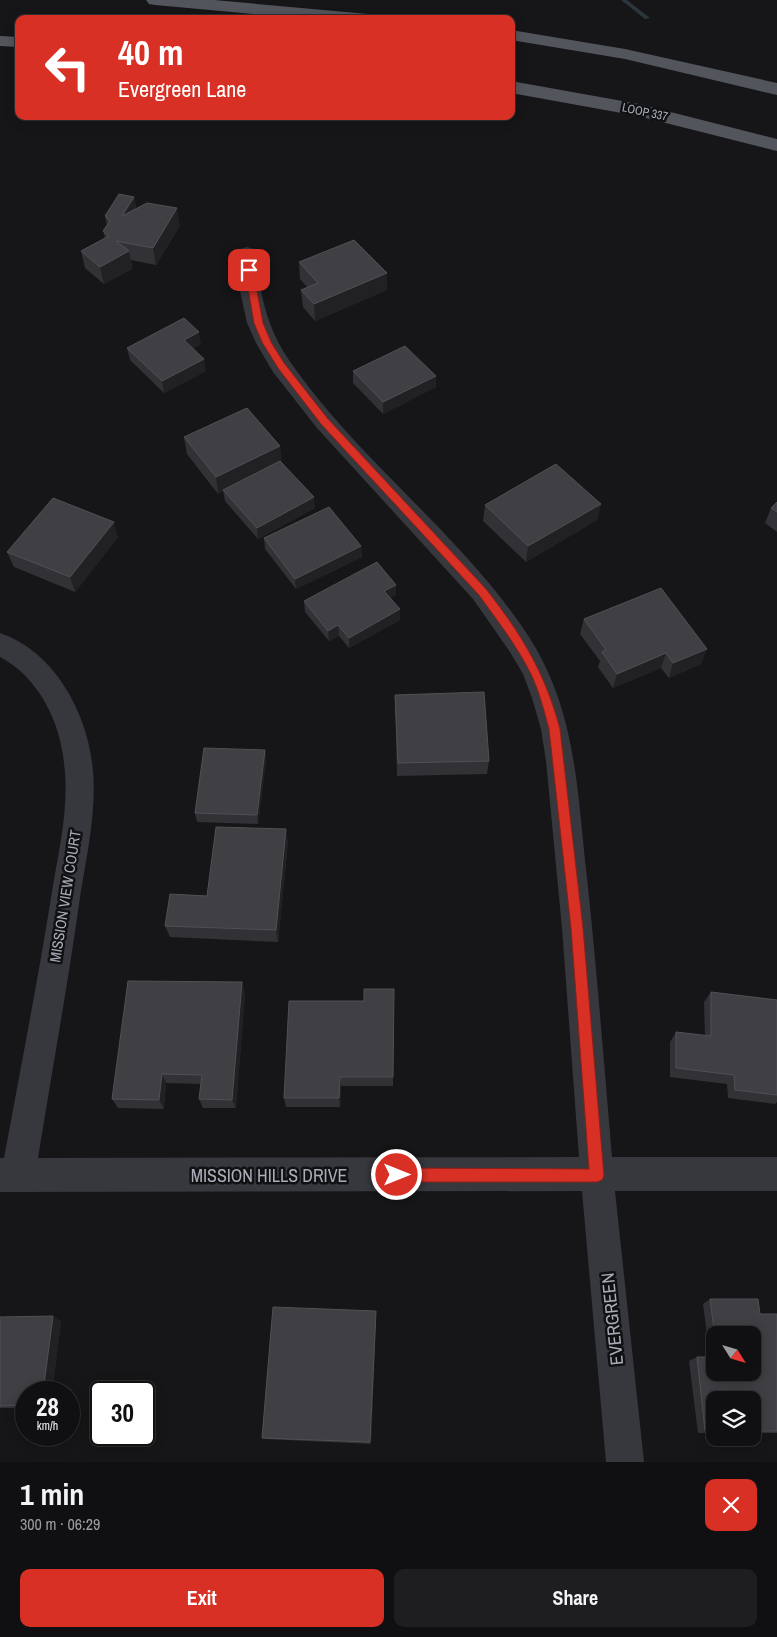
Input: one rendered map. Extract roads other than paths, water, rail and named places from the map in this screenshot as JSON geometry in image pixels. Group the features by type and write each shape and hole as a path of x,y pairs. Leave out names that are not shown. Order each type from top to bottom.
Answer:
{"main road":[{"path":"155,0 323,15"},
{"path":"515,36 625,54 777,89"},
{"name":"LOOP 337","path":"515,88 639,110 777,144"}],"street":[{"name":"EVERGREEN","path":"247,254 250,286 258,323 281,366 325,422 482,592 519,644 535,671 546,698 555,729 560,761 577,928 597,1176 625,1462"},
{"name":"MISSION VIEW COURT","path":"0,644 8,647 34,667 52,690 66,716 75,745 80,776 73,850 61,925 9,1175"},
{"name":"MISSION HILLS DRIVE","path":"9,1175 597,1176 777,1174"}],"waterway":[{"path":"624,0 647,18"}]}
